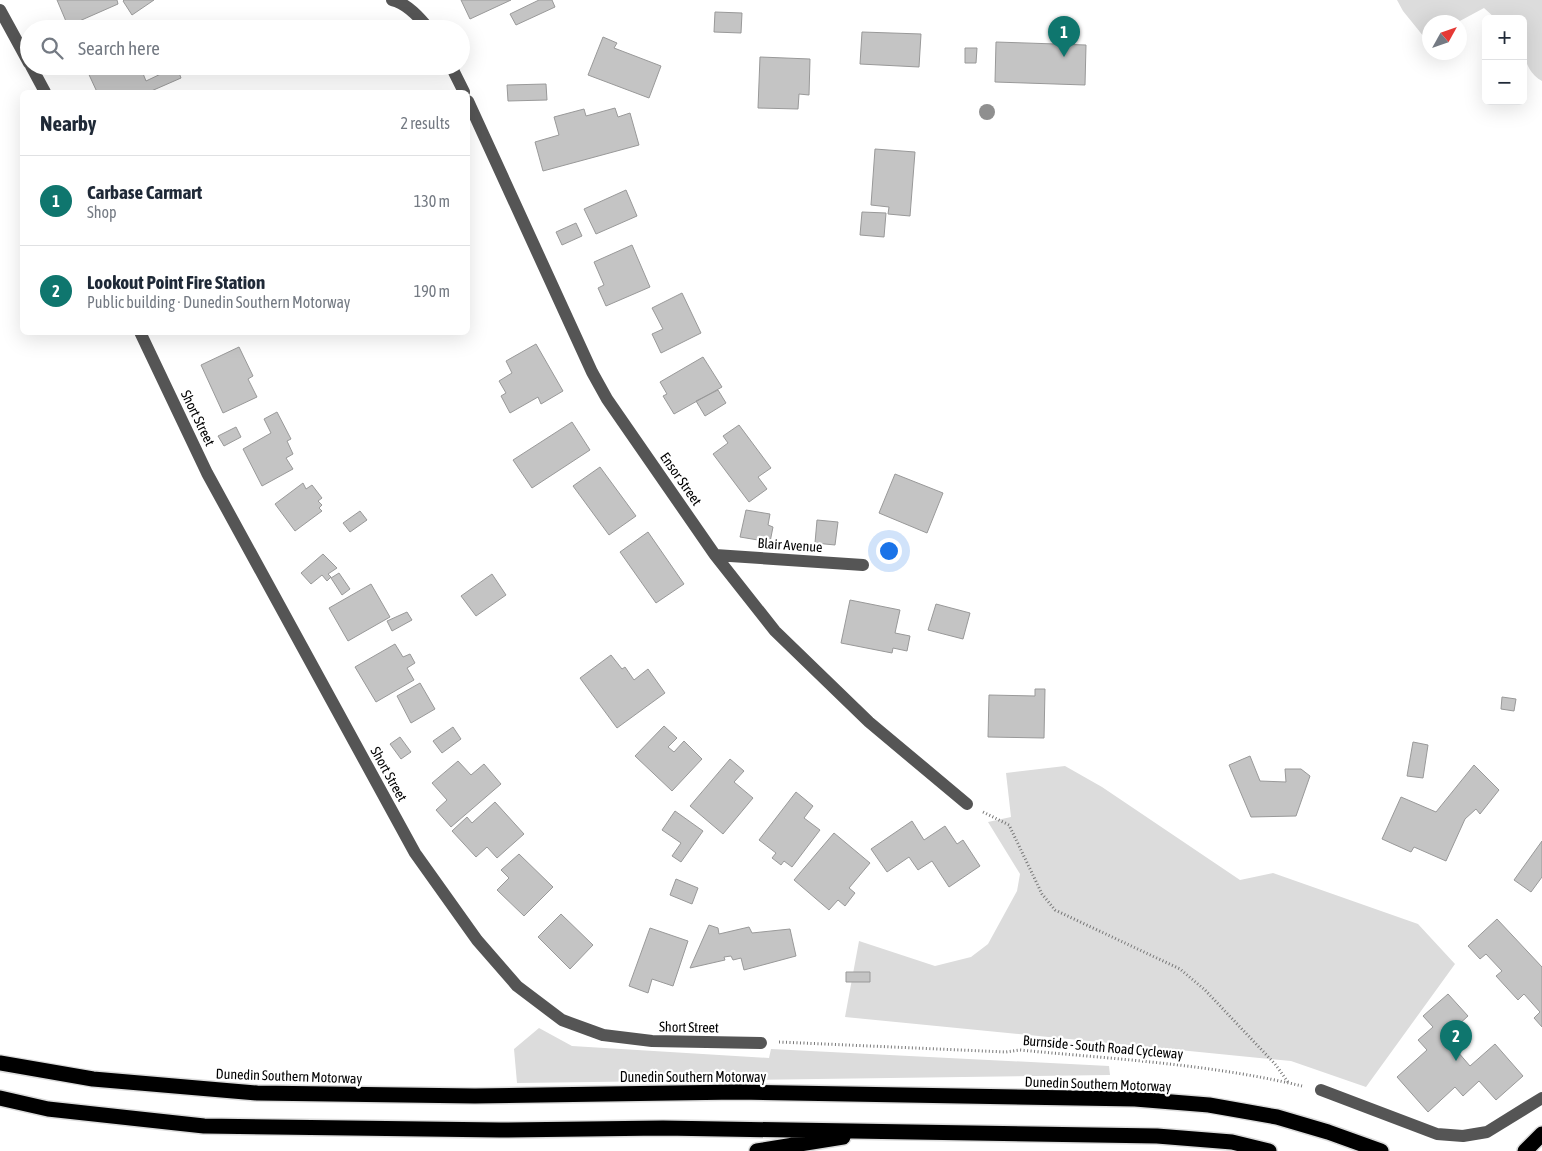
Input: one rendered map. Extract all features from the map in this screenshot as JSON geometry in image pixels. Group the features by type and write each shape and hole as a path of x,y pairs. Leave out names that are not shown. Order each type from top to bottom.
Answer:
{"highway":[{"name":"Dunedin Southern Motorway","path":"0,1063 93,1079 257,1092 475,1096 738,1092 1136,1099 1209,1105 1277,1117 1328,1132 1381,1151"},
{"path":"0,1098 48,1108 204,1126 500,1130 662,1128 1157,1136 1232,1142 1268,1151"},
{"path":"756,1151 884,1131"},
{"path":"1525,1151 1542,1134"}],"street":[{"path":"392,0 399,2 422,20"},
{"path":"0,10 20,47"},
{"path":"36,75 44,90"},
{"path":"456,75 463,90"},
{"name":"Ensor Street","path":"470,105 607,399 715,555 775,631 869,722 967,804"},
{"name":"Short Street","path":"141,335 207,473 415,853 477,940 517,986 562,1020 603,1035 652,1041 761,1043"},
{"name":"Blair Avenue","path":"715,555 862,565"},
{"path":"1321,1090 1437,1134 1463,1136 1487,1132 1542,1098"}],"path":[{"path":"967,804 1008,825 1042,894 1055,910 1180,969 1205,990 1276,1064 1288,1082"},
{"name":"Burnside - South Road Cycleway","path":"761,1043 1006,1052 1020,1050 1184,1066 1288,1082 1321,1090"}],"shaded area":[{"path":"1397,0 1542,0 1542,81 1535,76 1527,64 1527,15 1492,15 1484,8 1467,17 1467,15 1422,15 1422,35 1403,11"},
{"path":"1065,766 1102,787 1240,880 1273,873 1418,924 1455,964 1366,1087 1291,1061 845,1017 859,941 935,966 971,957 988,944 1017,891 1020,874 988,822 1011,817 1006,773"},
{"path":"539,1028 572,1046 769,1058 771,1049 1109,1066 1110,1075 517,1083 514,1049"}],"building":[{"path":"57,0 117,0 118,4 82,20 65,20"},
{"path":"124,0 154,0 132,15"},
{"path":"461,0 511,0 470,19"},
{"path":"539,0 552,0 555,7 516,25 510,14"},
{"path":"715,12 742,13 741,33 714,32"},
{"path":"862,32 921,34 919,67 860,64"},
{"path":"603,37 617,43 614,48 661,66 649,98 588,75"},
{"path":"996,42 1086,45 1085,85 995,82"},
{"path":"965,48 977,48 976,63 965,63"},
{"path":"760,57 810,59 809,95 799,94 798,109 758,108"},
{"path":"89,75 144,75 146,81 159,75 180,75 181,78 154,90 96,90"},
{"path":"546,84 547,100 508,101 507,85"},
{"path":"615,108 618,117 630,113 639,145 543,171 535,142 559,135 554,117 584,109 586,116"},
{"path":"875,149 915,152 910,216 888,214 889,207 871,205"},
{"path":"626,190 637,216 596,234 584,209"},
{"path":"862,212 886,213 884,237 860,235"},
{"path":"576,223 582,236 562,245 556,232"},
{"path":"632,245 650,287 606,306 598,288 604,285 594,262"},
{"path":"682,293 701,333 661,353 652,334 663,329 652,308"},
{"path":"536,344 563,391 541,404 538,397 510,413 501,396 506,393 499,381 512,373 506,361"},
{"path":"239,347 253,376 248,379 257,397 223,413 201,365"},
{"path":"703,357 722,387 674,414 663,396 667,394 660,382"},
{"path":"718,390 726,403 705,416 696,401"},
{"path":"277,412 291,439 287,441 293,454 286,458 293,469 262,486 243,449 271,433 264,419"},
{"path":"572,422 590,450 532,488 513,460"},
{"path":"739,425 771,468 758,477 767,489 749,502 713,454 728,443 723,436"},
{"path":"236,427 241,437 224,446 218,436"},
{"path":"600,467 636,516 609,535 573,486"},
{"path":"895,474 943,493 927,533 879,513"},
{"path":"303,483 306,489 312,485 322,498 318,501 322,505 319,508 322,511 295,531 275,504"},
{"path":"746,510 770,514 768,525 773,527 770,542 740,537"},
{"path":"360,511 367,520 350,532 343,523"},
{"path":"817,520 838,522 835,545 815,543"},
{"path":"648,532 684,584 656,603 620,552"},
{"path":"323,554 337,568 328,574 331,577 327,581 322,575 311,584 301,573"},
{"path":"339,573 350,589 342,595 331,578"},
{"path":"492,574 506,595 476,616 461,596"},
{"path":"371,584 390,617 348,641 329,608"},
{"path":"850,600 900,610 895,633 910,636 907,651 893,648 892,653 841,643"},
{"path":"936,604 970,613 963,639 928,630"},
{"path":"407,612 412,620 392,631 387,621"},
{"path":"395,644 403,657 410,654 415,663 407,668 414,680 376,702 355,667"},
{"path":"611,655 622,669 625,667 634,680 648,669 665,693 617,728 580,678"},
{"path":"420,683 435,709 411,723 397,696"},
{"path":"1035,689 1045,689 1044,738 988,737 989,695 1035,696"},
{"path":"1502,697 1516,699 1514,711 1501,709"},
{"path":"664,726 677,738 668,747 674,752 684,741 702,759 672,791 635,756"},
{"path":"453,727 461,739 442,753 433,741"},
{"path":"400,737 411,752 401,759 390,744"},
{"path":"1413,742 1428,745 1423,778 1407,776"},
{"path":"1250,756 1260,781 1286,782 1285,769 1301,769 1310,776 1296,816 1251,817 1229,765"},
{"path":"730,759 744,771 734,782 753,798 723,834 690,806"},
{"path":"458,761 471,775 484,764 501,784 451,827 436,810 447,800 432,783"},
{"path":"1474,765 1499,790 1480,814 1476,809 1465,819 1446,861 1414,847 1411,852 1382,839 1401,797 1436,812"},
{"path":"796,792 813,806 804,818 820,830 792,867 784,861 781,865 772,858 776,853 759,840"},
{"path":"495,802 524,834 497,858 487,847 476,857 452,831 467,817 472,823"},
{"path":"675,811 703,831 681,862 672,856 681,843 662,830"},
{"path":"912,821 924,840 945,826 957,844 963,840 980,866 949,887 932,861 918,870 909,857 887,872 871,849"},
{"path":"834,833 870,863 849,888 855,893 845,906 838,900 829,910 794,880"},
{"path":"1542,841 1542,877 1531,892 1514,880"},
{"path":"519,854 553,887 524,916 497,890 509,878 501,870"},
{"path":"676,879 698,888 692,904 670,895"},
{"path":"561,914 593,945 570,969 538,937"},
{"path":"1497,919 1542,967 1542,1027 1534,1018 1540,1012 1524,994 1518,1000 1496,976 1502,971 1486,954 1480,959 1468,946"},
{"path":"709,925 718,928 719,934 749,927 752,933 790,929 796,956 744,970 741,958 733,960 731,956 724,957 725,960 690,968"},
{"path":"650,928 688,941 673,986 652,979 648,993 629,986"},
{"path":"846,972 870,972 870,982 846,982"},
{"path":"1448,994 1468,1016 1445,1037 1470,1066 1495,1044 1523,1076 1496,1100 1479,1081 1463,1096 1455,1087 1428,1112 1397,1077 1427,1050 1418,1040 1433,1027 1423,1016"}],"place":[{"name":"Carbase Carmart","path":"1064,57"},
{"name":"Lookout Point Fire Station","path":"1456,1061"}]}
